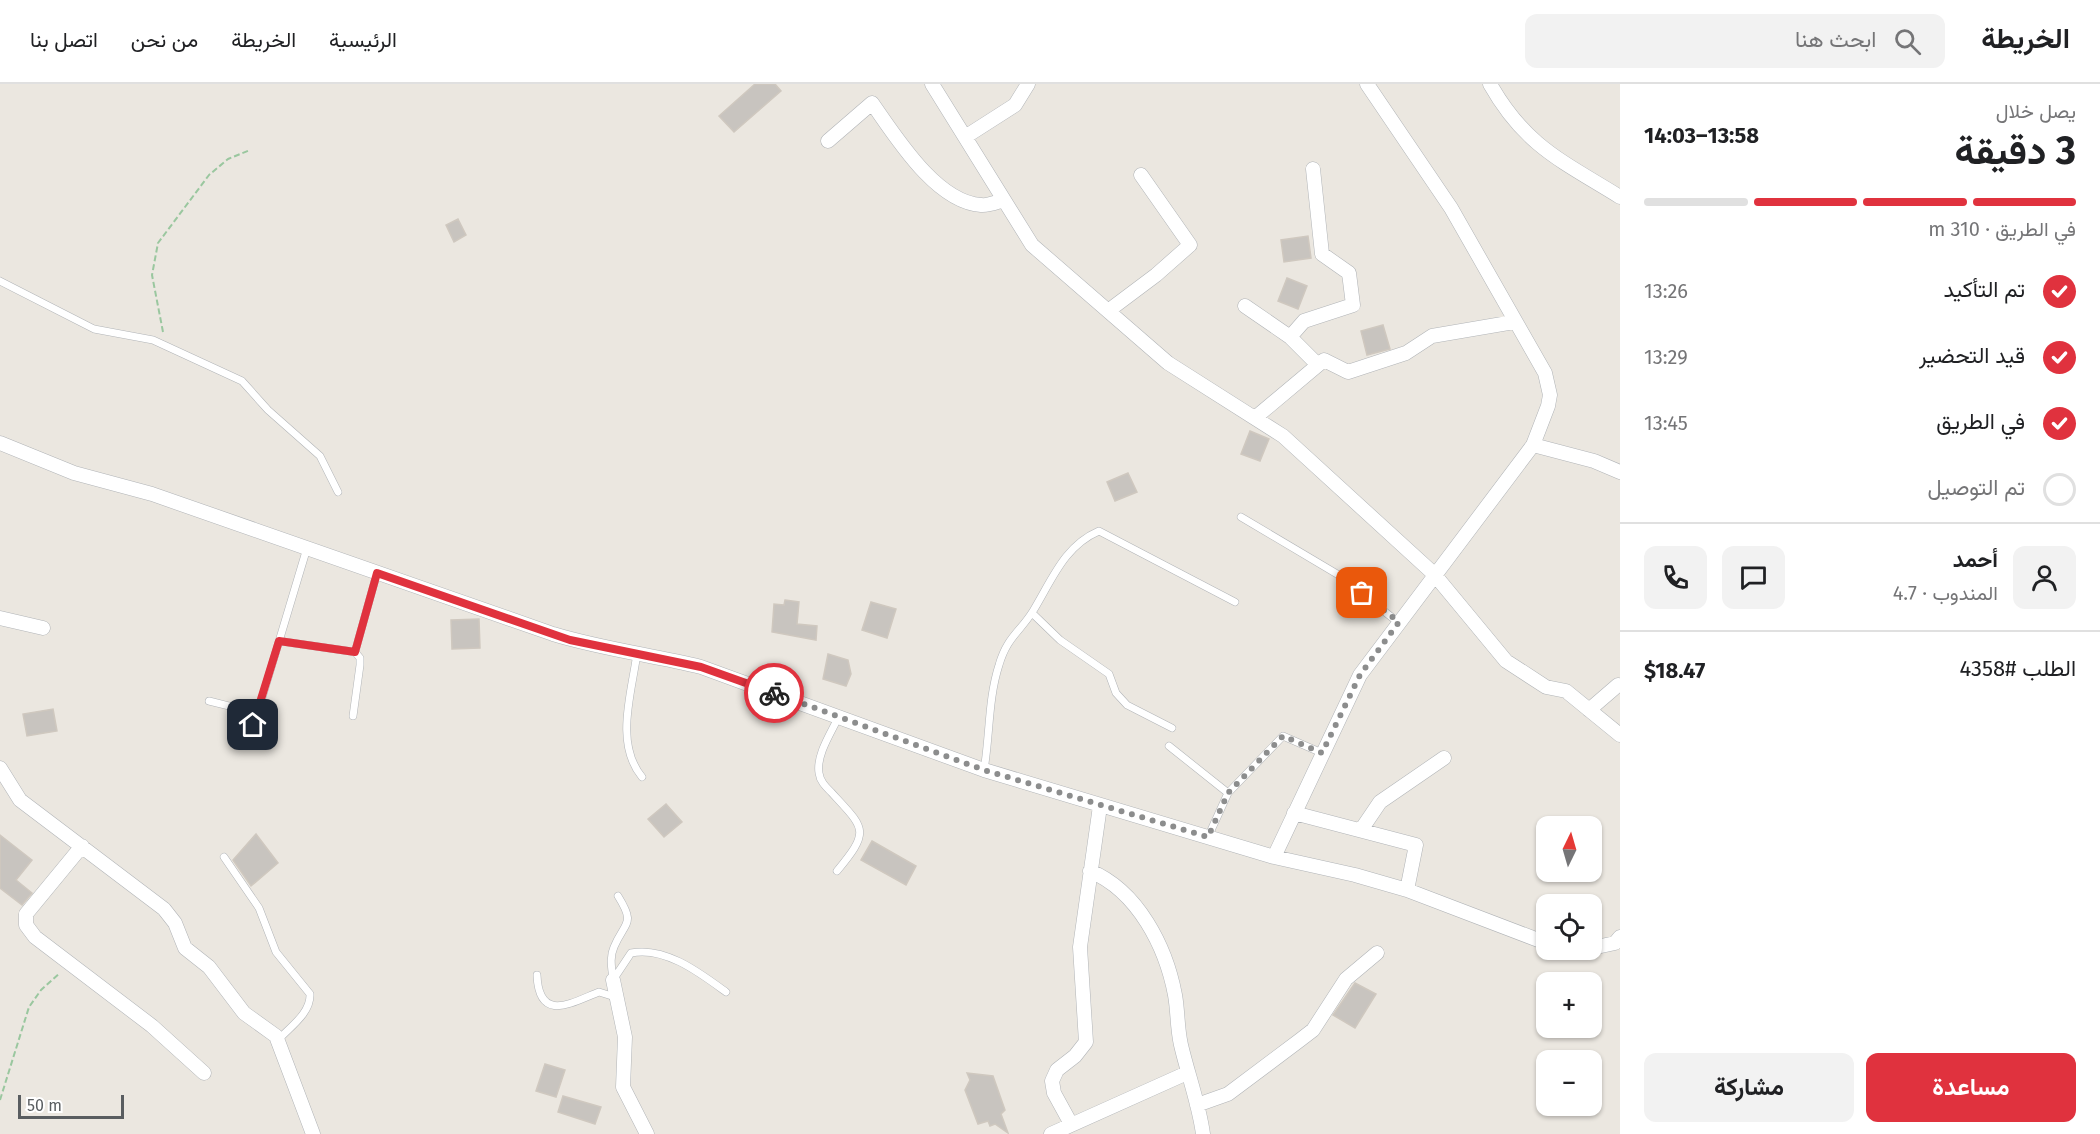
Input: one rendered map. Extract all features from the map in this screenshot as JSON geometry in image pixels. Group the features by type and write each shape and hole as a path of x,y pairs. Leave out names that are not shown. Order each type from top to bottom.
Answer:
{"street":[{"path":"932,84 1032,245 1168,363 1283,436 1434,574 1506,661 1546,687 1566,691 1620,735"},
{"path":"965,137 1015,105 1028,84"},
{"path":"1274,857 1360,675 1533,445 1548,406 1549,384 1447,200 1367,84"},
{"path":"1490,84 1506,112 1539,147 1620,197"},
{"path":"828,141 872,103 916,165 958,199 982,206 1004,200"},
{"path":"1290,337 1304,321 1353,305 1349,273 1322,254 1313,169"},
{"path":"1108,311 1156,275 1190,245 1141,175"},
{"path":"1245,306 1290,337 1318,365"},
{"path":"1256,417 1324,360 1348,372 1406,353 1432,336 1514,322"},
{"path":"0,443 74,473 153,494 587,645 701,667 984,770 1274,857 1355,875 1407,890 1536,939"},
{"path":"1533,445 1594,461 1620,472"},
{"path":"0,618 43,628"},
{"path":"1589,710 1618,685"},
{"path":"1361,830 1380,802 1444,758"},
{"path":"0,768 20,800 165,909 175,923 185,948 209,967 244,1013 272,1031 278,1040 313,1134"},
{"path":"1071,1124 1054,1093 1052,1081 1057,1070 1075,1056 1086,1042 1080,960 1100,806"},
{"path":"1294,813 1416,845 1407,890"},
{"path":"82,846 26,914 24,920 35,937 152,1026 204,1073"},
{"path":"1090,871 1100,875 1124,895 1140,913 1157,939 1175,992 1179,1035 1203,1134"},
{"path":"1602,946 1615,943 1620,938"},
{"path":"1197,1105 1228,1094 1312,1030 1342,984 1377,953"},
{"path":"613,981 625,1037 620,1072 625,1094 647,1134"},
{"path":"1051,1134 1187,1073"}],"lane":[{"path":"0,281 94,328 138,335 242,381 268,410 320,456 338,492"},
{"path":"1240,517 1337,574 1399,622"},
{"path":"984,770 992,693 999,666 1013,635 1032,613 1043,589 1065,557 1088,536 1099,531 1235,602"},
{"path":"250,738 307,548"},
{"path":"355,652 377,573"},
{"path":"1032,613 1060,640 1109,674 1116,693 1127,705 1172,728"},
{"path":"279,641 355,652 360,658 360,665 353,716"},
{"path":"637,653 626,738 630,761 642,777"},
{"path":"209,701 257,713"},
{"path":"837,871 857,847 861,833 855,818 823,783 819,775 821,755 839,716"},
{"path":"1208,837 1228,793 1283,736 1322,753"},
{"path":"1168,746 1228,793"},
{"path":"224,857 259,908 276,952 310,994 304,1012 278,1040"},
{"path":"613,981 612,954 629,919 618,896"},
{"path":"613,981 631,953 647,951 683,963 726,992"},
{"path":"537,975 538,993 542,998 558,1006 568,1006 599,992 615,997"}],"path":[{"path":"167,347 152,275 158,243 209,175 220,164 250,150"},
{"path":"0,1100 29,1007 41,990 69,965"}],"building":[{"path":"755,84 775,84 781,91 734,132 719,116"},
{"path":"458,219 466,235 454,242 446,225"},
{"path":"1308,236 1311,258 1284,262 1281,240"},
{"path":"1287,278 1307,286 1298,309 1278,301"},
{"path":"1383,325 1390,349 1367,355 1361,331"},
{"path":"1250,431 1269,439 1260,461 1241,454"},
{"path":"1128,473 1137,492 1115,501 1107,482"},
{"path":"785,600 799,602 797,624 817,626 816,640 772,632 774,604 784,605"},
{"path":"871,602 896,609 887,638 862,630"},
{"path":"479,619 480,648 452,649 451,620"},
{"path":"828,654 848,660 851,674 846,686 823,679"},
{"path":"53,709 57,731 27,736 23,714"},
{"path":"666,804 682,822 664,837 648,819"},
{"path":"256,834 278,863 251,886 233,860"},
{"path":"0,835 32,860 16,880 32,893 22,905 0,888"},
{"path":"872,841 916,866 906,885 861,860"},
{"path":"1355,983 1376,994 1355,1028 1333,1015"},
{"path":"545,1064 565,1070 556,1097 536,1091"},
{"path":"967,1073 993,1076 1005,1110 1001,1114 1008,1133 995,1124 990,1126 988,1121 978,1124 965,1090 970,1080"},
{"path":"563,1096 601,1107 595,1124 558,1112"}],"way so far":[{"path":"774,693 984,770 1208,837 1228,793 1283,736 1296,744 1322,753 1360,675 1399,622 1362,593"}],"route":[{"path":"253,725 279,641 355,652 377,573 570,640 701,667 774,693"}]}
